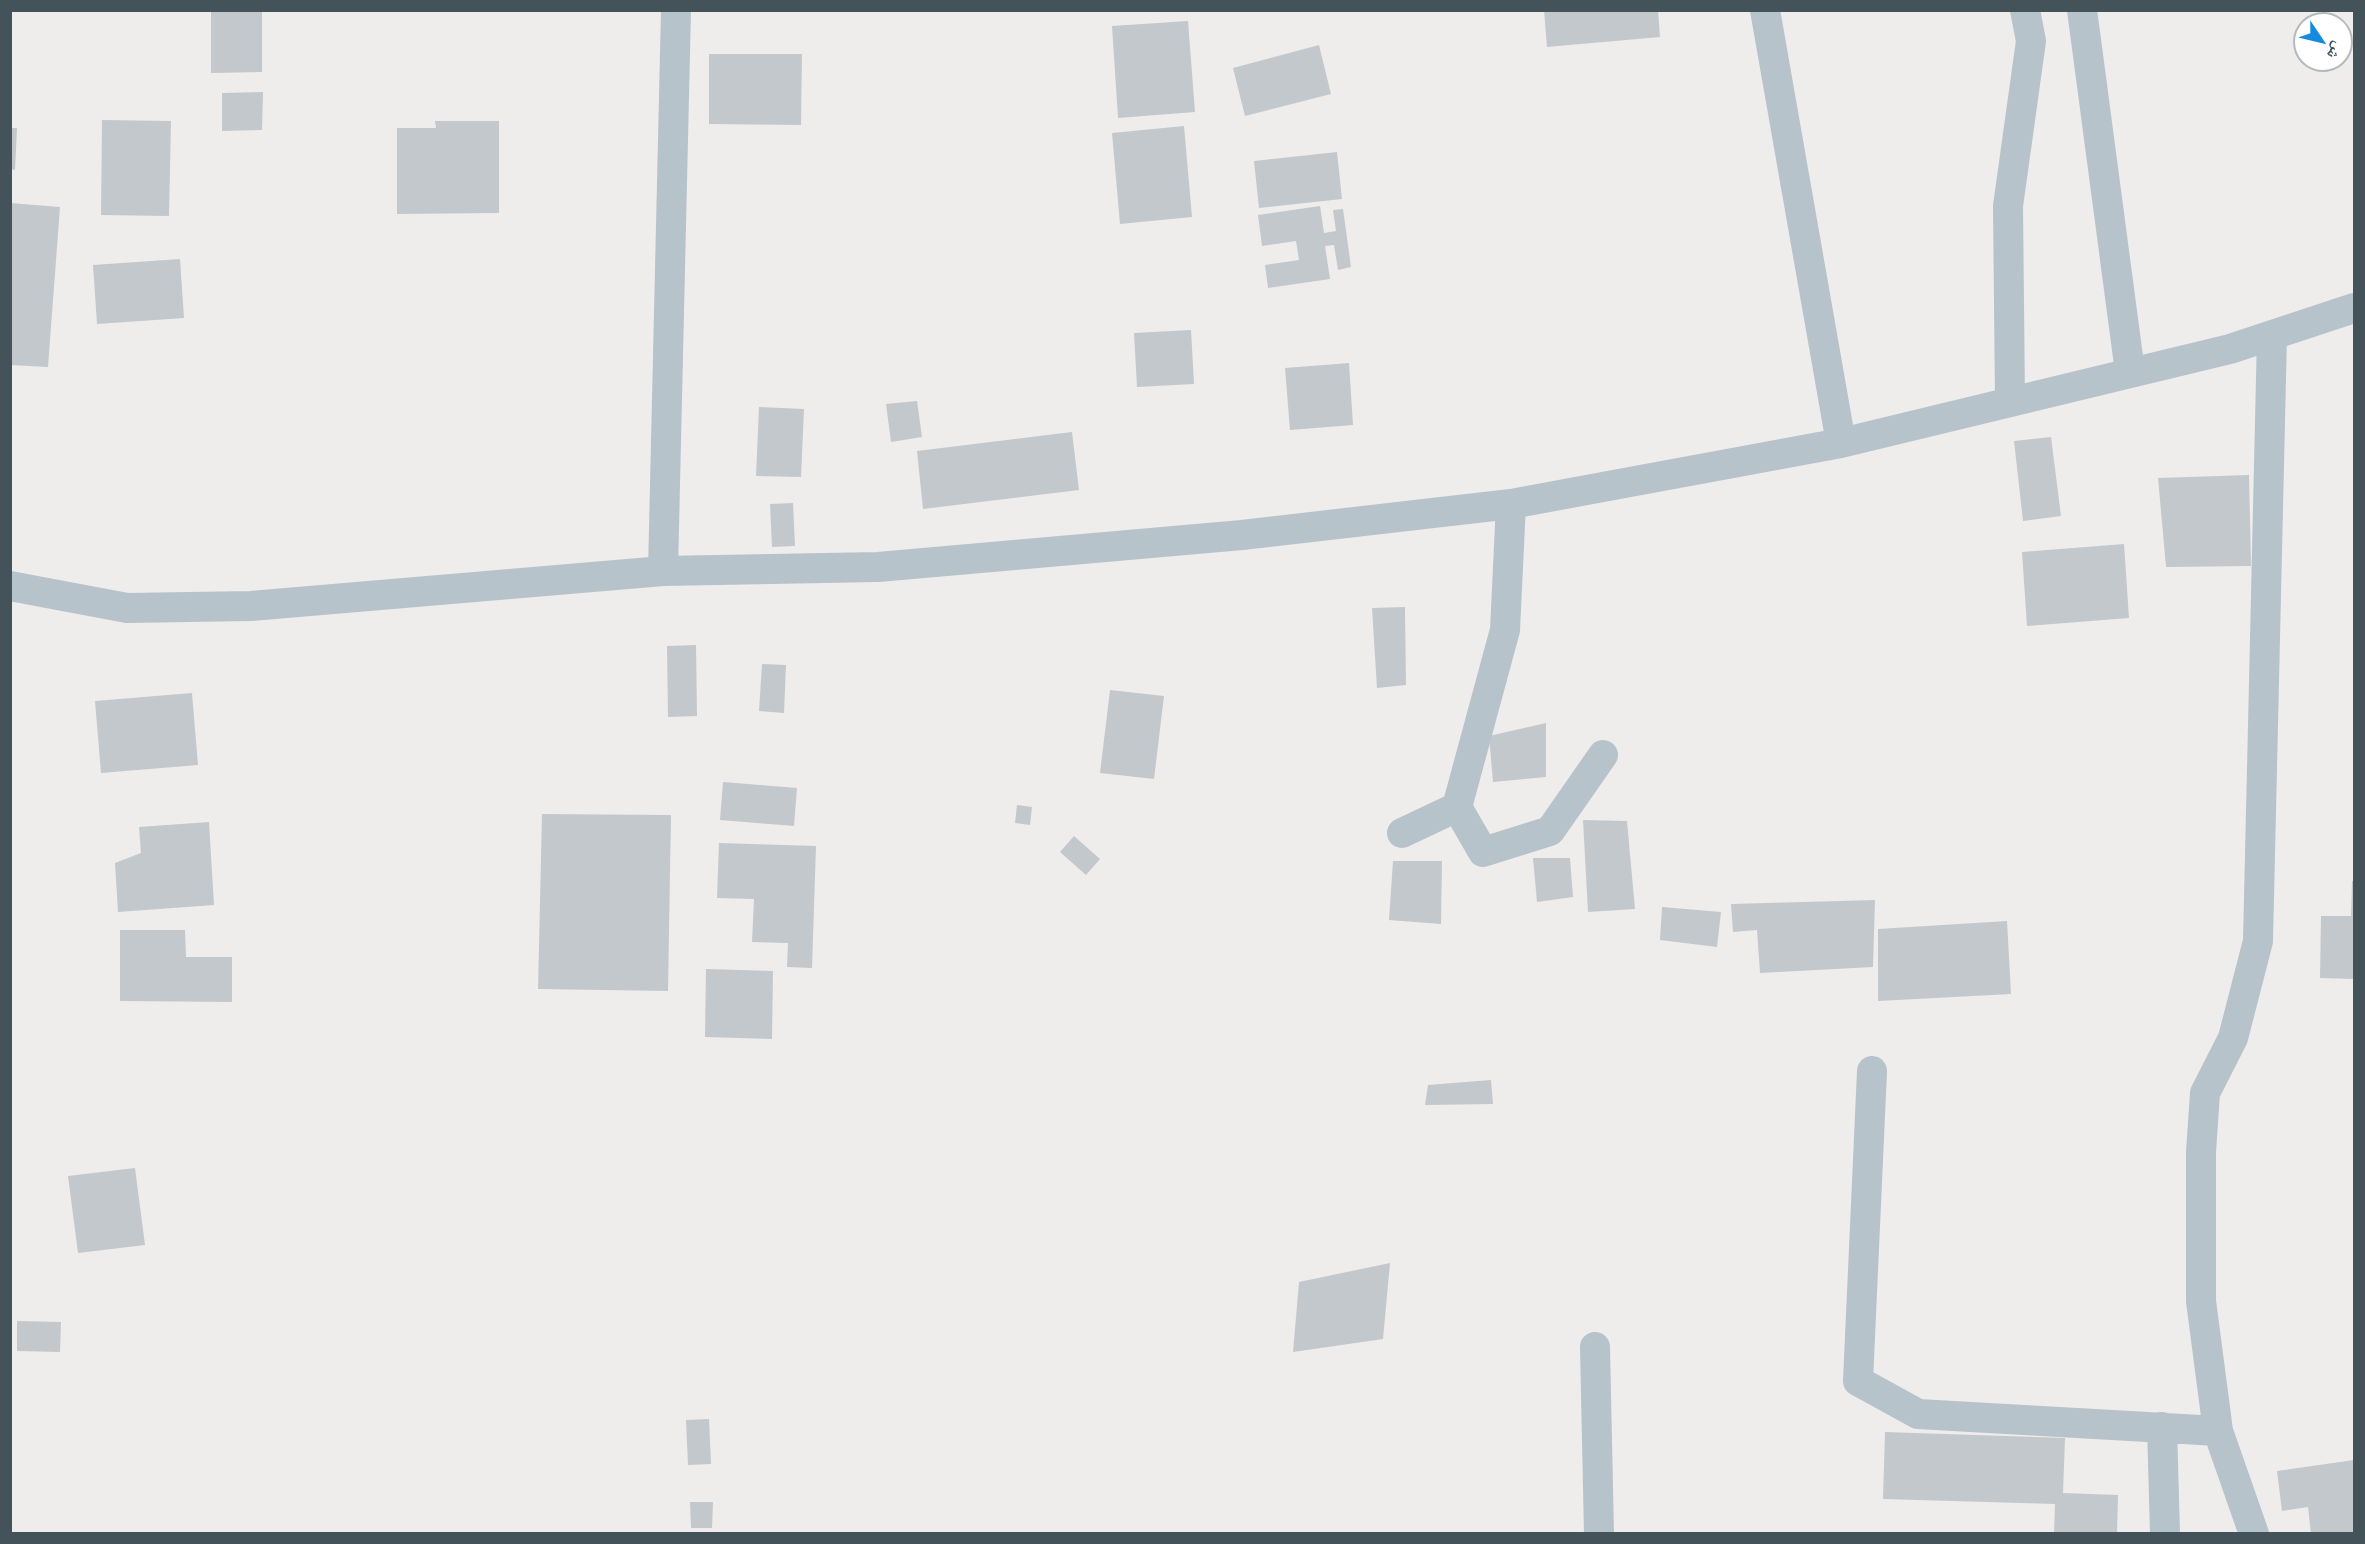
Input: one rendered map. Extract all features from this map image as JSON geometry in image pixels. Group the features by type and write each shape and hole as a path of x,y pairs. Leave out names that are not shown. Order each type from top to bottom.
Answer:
{"street":[{"path":"663,571 676,10"},
{"path":"1766,10 1841,443"},
{"path":"2010,402 2008,206 2031,41 2025,10"},
{"path":"2082,10 2130,372"},
{"path":"10,586 128,608 251,606 663,571 878,567 1242,535 1510,504 1841,443 2230,349 2355,308"},
{"path":"2253,1533 2218,1431 2201,1301 2201,1152 2205,1092 2233,1038 2258,941 2272,335"},
{"path":"1510,504 1505,630 1457,807 1482,852 1550,831 1603,755"},
{"path":"1402,833 1457,807"},
{"path":"1872,1071 1858,1381 1918,1413 2218,1431"},
{"path":"1595,1347 1599,1533"},
{"path":"2162,1427 2165,1533"}],"building":[{"path":"211,10 262,10 262,72 211,73"},
{"path":"1544,10 1658,10 1660,37 1547,47"},
{"path":"1188,21 1195,112 1118,118 1112,26"},
{"path":"1319,45 1331,94 1245,116 1233,68"},
{"path":"709,54 802,54 801,125 709,124"},
{"path":"263,92 262,130 222,131 222,93"},
{"path":"102,120 171,121 169,216 101,215"},
{"path":"435,121 499,121 499,213 397,214 397,128 436,128"},
{"path":"1184,126 1192,217 1120,224 1112,133"},
{"path":"10,128 17,128 15,170 10,169"},
{"path":"1337,152 1342,199 1259,208 1254,161"},
{"path":"10,203 60,207 48,367 10,365"},
{"path":"1320,206 1324,233 1336,231 1333,210 1343,209 1351,267 1338,270 1334,245 1325,246 1330,279 1268,288 1265,265 1299,260 1296,241 1262,246 1258,215"},
{"path":"180,259 184,318 97,324 93,265"},
{"path":"1191,330 1194,384 1137,387 1134,333"},
{"path":"1349,363 1353,425 1290,430 1285,368"},
{"path":"917,401 922,437 891,442 886,404"},
{"path":"759,407 804,409 801,477 756,476"},
{"path":"1072,432 1079,490 923,509 917,451"},
{"path":"2051,437 2061,516 2023,521 2014,441"},
{"path":"2249,475 2251,566 2166,567 2158,478"},
{"path":"793,503 795,546 772,547 770,504"},
{"path":"2124,544 2129,618 2027,626 2022,552"},
{"path":"1405,607 1406,685 1377,688 1372,608"},
{"path":"696,645 697,716 668,717 667,646"},
{"path":"762,664 786,665 784,713 759,711"},
{"path":"1110,690 1164,696 1154,779 1100,773"},
{"path":"192,693 198,765 101,773 95,701"},
{"path":"1546,723 1546,777 1493,782 1489,736"},
{"path":"723,782 797,788 794,826 720,820"},
{"path":"1017,805 1032,807 1030,825 1015,823"},
{"path":"542,814 671,815 668,991 538,989"},
{"path":"1583,820 1627,821 1635,909 1588,912"},
{"path":"209,822 214,905 118,912 115,863 141,853 139,827"},
{"path":"1074,836 1100,859 1086,875 1060,852"},
{"path":"719,843 816,846 812,968 787,967 788,943 752,942 754,899 717,898"},
{"path":"1533,858 1570,858 1573,897 1537,902"},
{"path":"1393,861 1442,861 1441,924 1389,920"},
{"path":"2352,881 2354,881 2354,979 2320,978 2321,916 2351,916"},
{"path":"1875,900 1873,967 1760,973 1757,930 1733,932 1731,904"},
{"path":"1662,907 1721,912 1717,947 1660,940"},
{"path":"2007,921 2011,994 1878,1001 1878,929"},
{"path":"120,930 185,930 186,957 232,957 232,1002 120,1001"},
{"path":"706,969 773,971 772,1039 705,1037"},
{"path":"1491,1080 1493,1104 1425,1105 1428,1085"},
{"path":"135,1168 145,1245 78,1253 68,1176"},
{"path":"1390,1263 1383,1339 1293,1352 1299,1282"},
{"path":"17,1321 61,1322 60,1352 17,1351"},
{"path":"709,1419 711,1464 688,1465 686,1420"},
{"path":"1885,1432 2065,1438 2063,1493 2118,1495 2117,1534 2054,1534 2055,1504 1883,1499"},
{"path":"2354,1460 2354,1534 2311,1534 2308,1507 2282,1511 2277,1471"},
{"path":"690,1502 713,1502 712,1528 691,1528"}]}
